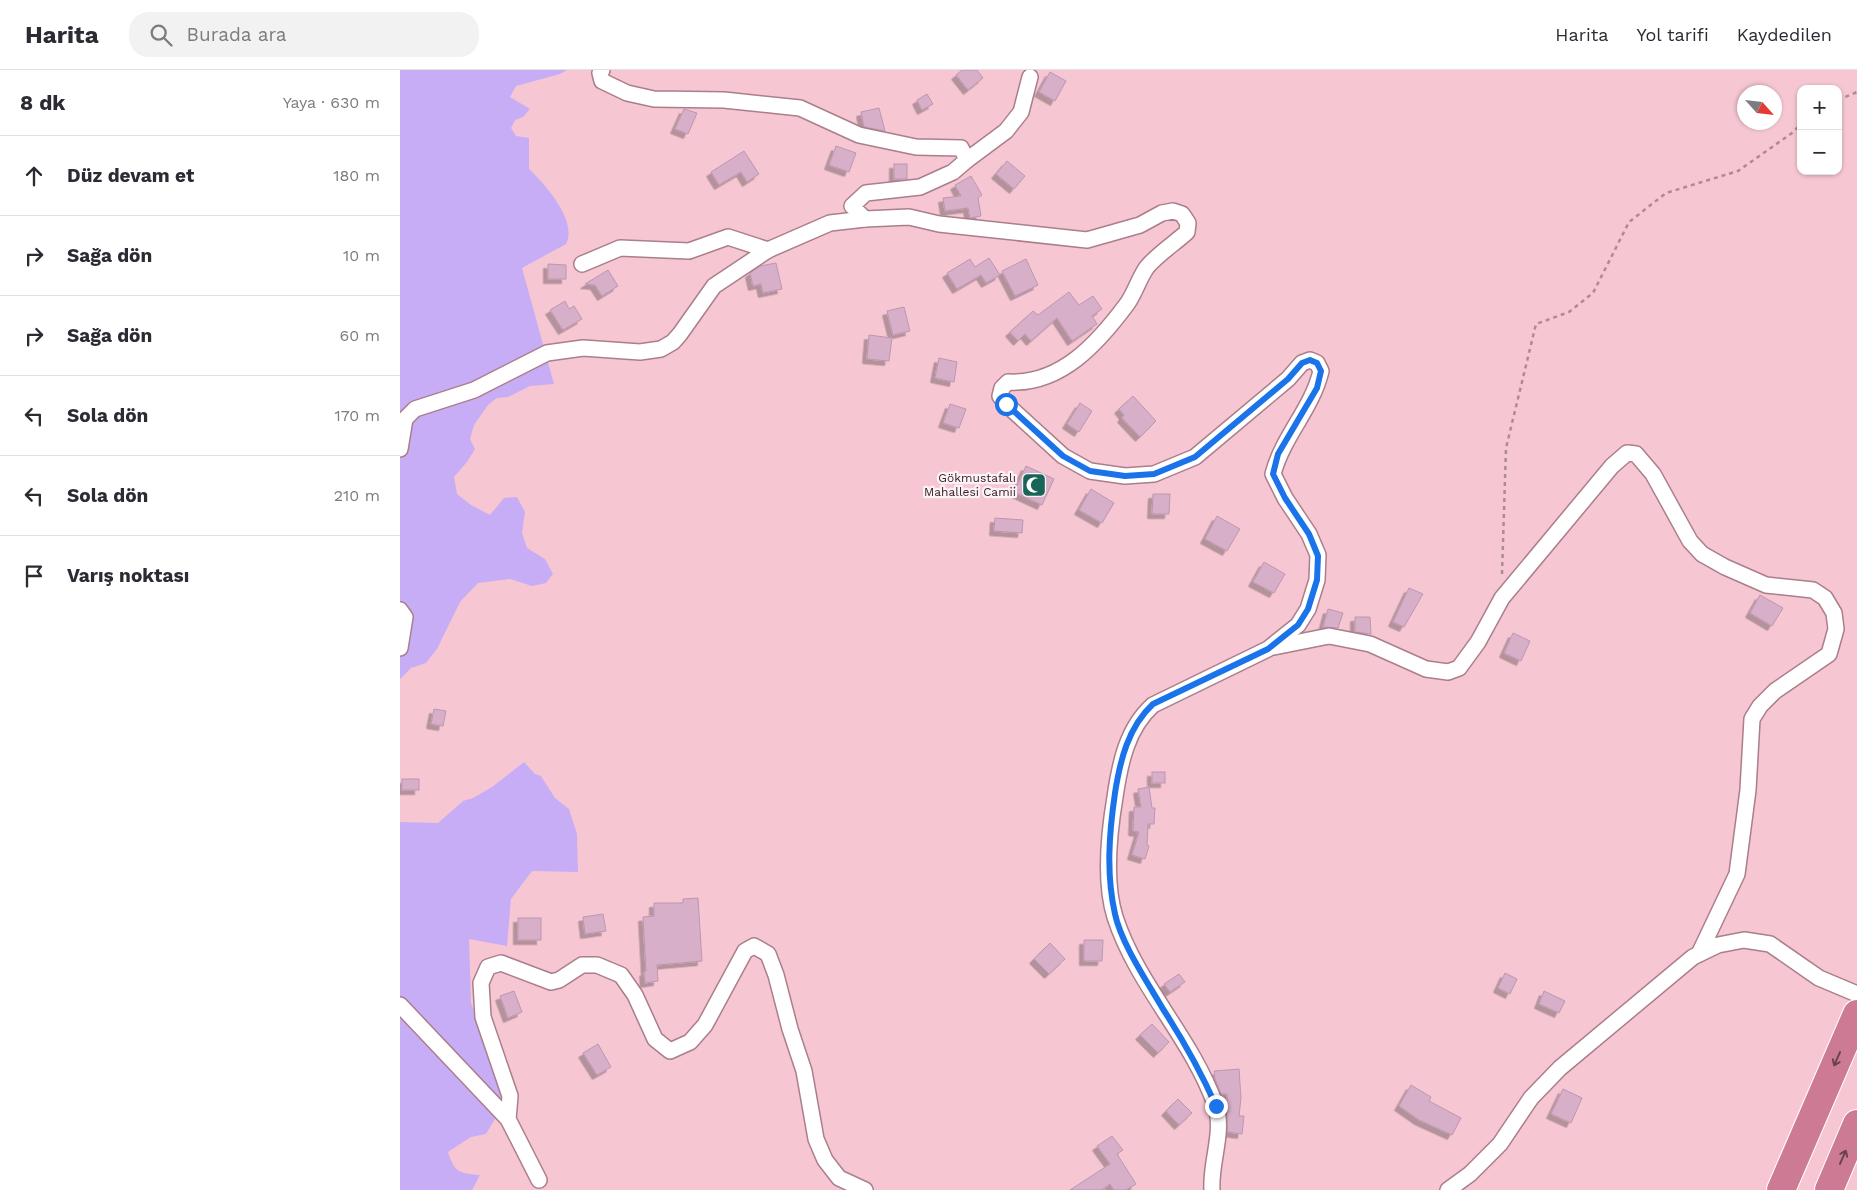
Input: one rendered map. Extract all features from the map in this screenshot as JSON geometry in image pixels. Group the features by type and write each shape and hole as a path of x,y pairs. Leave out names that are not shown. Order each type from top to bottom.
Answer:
{"highway":[{"path":"1781,1190 1857,1014"},
{"path":"1829,1190 1857,1124"}],"street":[{"path":"602,70 600,74 602,81 627,93 654,99 724,100 800,108 859,135 916,147 961,148 967,160"},
{"path":"865,219 852,206 866,193 920,187 953,172 1006,130 1021,112 1030,78"},
{"path":"400,449 405,419 415,409 474,390 547,353 583,348 640,352 661,349 680,334 714,286 768,250 830,223 910,217 940,224 1087,240 1140,226 1162,214 1173,211 1182,214 1188,223 1187,232 1147,267 1128,303 1089,350 1062,370 1024,383 1008,382 1002,388 1000,396 1006,404 1063,456 1090,471 1125,476 1154,474 1195,457 1288,379 1302,363 1310,360 1317,363 1321,371 1317,388 1278,454 1273,474 1285,498 1309,534 1318,556 1317,580 1308,609 1298,625 1268,649 1153,704 1142,715 1122,757 1109,834 1109,872 1115,916 1136,965 1186,1046 1216,1106 1218,1138 1212,1190"},
{"path":"582,264 620,248 689,251 728,238 768,250"},
{"path":"1268,649 1329,636 1370,644 1426,668 1448,672 1459,668 1478,642 1502,598 1612,466 1627,453 1636,454 1653,474 1690,541 1702,554 1725,568 1766,585 1813,590 1825,598 1834,613 1836,629 1828,654 1775,691 1760,706 1752,719 1748,790 1737,874 1709,929 1700,954"},
{"path":"400,610 405,616 400,648"},
{"path":"1448,1190 1470,1174 1500,1144 1531,1098 1560,1068 1700,954 1718,945 1744,940 1770,944 1819,978 1857,994"},
{"path":"508,1119 510,1096 483,1017 481,983 488,967 501,963 551,982 559,980 582,964 597,965 621,975 635,995 655,1039 670,1051 690,1042 705,1025 745,951 754,946 768,954 776,975 790,1029 804,1070 816,1139 825,1160 839,1178 865,1190"},
{"path":"400,1005 508,1119 539,1180"}],"path":[{"path":"1842,98 1857,92"},
{"path":"1502,598 1506,448 1536,324 1569,312 1593,293 1629,222 1666,193 1738,170 1797,128"}],"shaded area":[{"path":"400,70 567,70 560,74 516,86 510,97 530,109 523,117 515,120 511,128 516,136 529,138 529,169 551,193 558,204 568,225 569,235 566,244 522,268 554,384 530,386 508,397 497,398 488,405 474,425 470,439 475,449 454,477 457,494 471,505 490,515 504,498 517,497 525,512 522,533 527,548 545,559 553,574 546,583 532,586 510,579 478,583 460,602 437,649 426,663 411,668 400,679"},
{"path":"524,762 535,774 541,776 555,798 569,809 577,834 578,872 532,871 511,899 507,946 469,939 471,1003 505,1102 486,1134 471,1137 448,1152 453,1164 459,1171 480,1175 472,1190 400,1190 400,822 438,823 463,801 473,798 492,787"}],"building":[{"path":"962,70 977,70 983,78 968,90 956,75"},
{"path":"1050,72 1066,81 1055,101 1039,92"},
{"path":"927,94 933,104 922,110 917,100"},
{"path":"879,108 885,131 864,127 861,112"},
{"path":"684,109 697,113 688,134 675,129"},
{"path":"836,146 856,153 849,172 829,165"},
{"path":"744,151 759,174 747,182 741,172 719,185 711,172"},
{"path":"1007,161 1025,176 1014,189 996,174"},
{"path":"894,164 907,164 907,179 894,179"},
{"path":"971,176 982,195 978,198 981,216 970,218 968,208 945,211 943,198 961,196 955,185"},
{"path":"989,258 1000,275 986,283 981,275 957,289 947,273 970,259 975,267"},
{"path":"1026,259 1038,285 1015,296 1002,271"},
{"path":"776,263 782,289 763,293 761,284 753,286 750,273 760,266"},
{"path":"548,264 566,265 566,279 548,279"},
{"path":"608,270 618,286 602,296 595,285 585,284"},
{"path":"1069,292 1079,305 1093,296 1102,309 1092,316 1097,324 1072,341 1057,318 1031,341 1025,334 1018,341 1010,332 1033,311 1038,315"},
{"path":"565,301 569,309 574,306 582,319 563,330 550,310"},
{"path":"904,307 910,331 893,335 887,311"},
{"path":"869,335 892,338 889,361 867,359"},
{"path":"939,358 957,362 954,382 935,378"},
{"path":"1133,396 1156,421 1140,437 1122,418 1124,415 1119,409"},
{"path":"1080,403 1092,411 1079,432 1067,424"},
{"path":"950,404 966,409 959,428 943,423"},
{"name":"Gökmustafalı Mahallesi Camii","path":"1026,466 1054,479 1042,505 1014,492"},
{"path":"1091,489 1114,503 1102,523 1079,510"},
{"path":"1153,494 1170,494 1169,514 1152,514"},
{"path":"1217,516 1240,529 1227,551 1205,539"},
{"path":"995,518 1023,520 1022,533 994,531"},
{"path":"1264,562 1285,574 1274,593 1253,582"},
{"path":"1409,588 1423,594 1404,627 1393,622"},
{"path":"1760,595 1783,608 1772,626 1750,613"},
{"path":"1328,609 1343,613 1338,628 1323,627"},
{"path":"1355,617 1370,617 1371,634 1355,632"},
{"path":"1513,633 1530,641 1521,661 1504,653"},
{"path":"434,709 446,711 443,726 431,724"},
{"path":"1152,772 1165,772 1165,783 1152,783"},
{"path":"402,779 419,779 419,790 402,790"},
{"path":"1149,787 1152,808 1155,808 1154,824 1148,824 1147,845 1149,846 1145,859 1132,855 1139,832 1133,831 1134,807 1141,807 1138,789"},
{"path":"698,898 702,961 657,965 658,981 645,983 643,917 654,916 654,903 683,903 683,899"},
{"path":"603,914 606,931 585,934 583,917"},
{"path":"518,918 541,918 541,940 518,940"},
{"path":"1084,940 1103,940 1102,961 1084,961"},
{"path":"1050,943 1065,959 1049,974 1034,959"},
{"path":"1505,973 1517,979 1510,994 1498,988"},
{"path":"1179,974 1185,982 1170,992 1164,984"},
{"path":"514,991 522,1012 508,1018 500,996"},
{"path":"1544,991 1565,1001 1559,1013 1539,1004"},
{"path":"1152,1024 1169,1042 1158,1053 1140,1035"},
{"path":"598,1044 611,1067 597,1075 583,1053"},
{"path":"1239,1069 1241,1098 1239,1116 1244,1116 1242,1134 1227,1132 1227,1094 1221,1094 1214,1071"},
{"path":"1411,1085 1431,1097 1429,1101 1461,1118 1452,1135 1419,1120 1399,1106"},
{"path":"1563,1089 1582,1098 1571,1123 1551,1114"},
{"path":"1178,1099 1192,1113 1179,1125 1166,1111"},
{"path":"1112,1136 1123,1150 1117,1154 1136,1184 1126,1190 1114,1190 1110,1184 1102,1190 1070,1190 1110,1164 1097,1146"}],"place":[{"name":"Gökmustafalı Mahallesi Camii","path":"1034,485"}],"route":[{"path":"1006,404 1063,456 1090,471 1125,476 1154,474 1195,457 1288,379 1302,363 1310,360 1317,363 1321,371 1317,388 1278,454 1273,474 1285,498 1309,534 1318,556 1317,580 1308,609 1298,625 1268,649 1153,704 1142,715 1122,757 1109,834 1109,872 1115,916 1136,965 1186,1046 1204,1078 1216,1106"}]}
